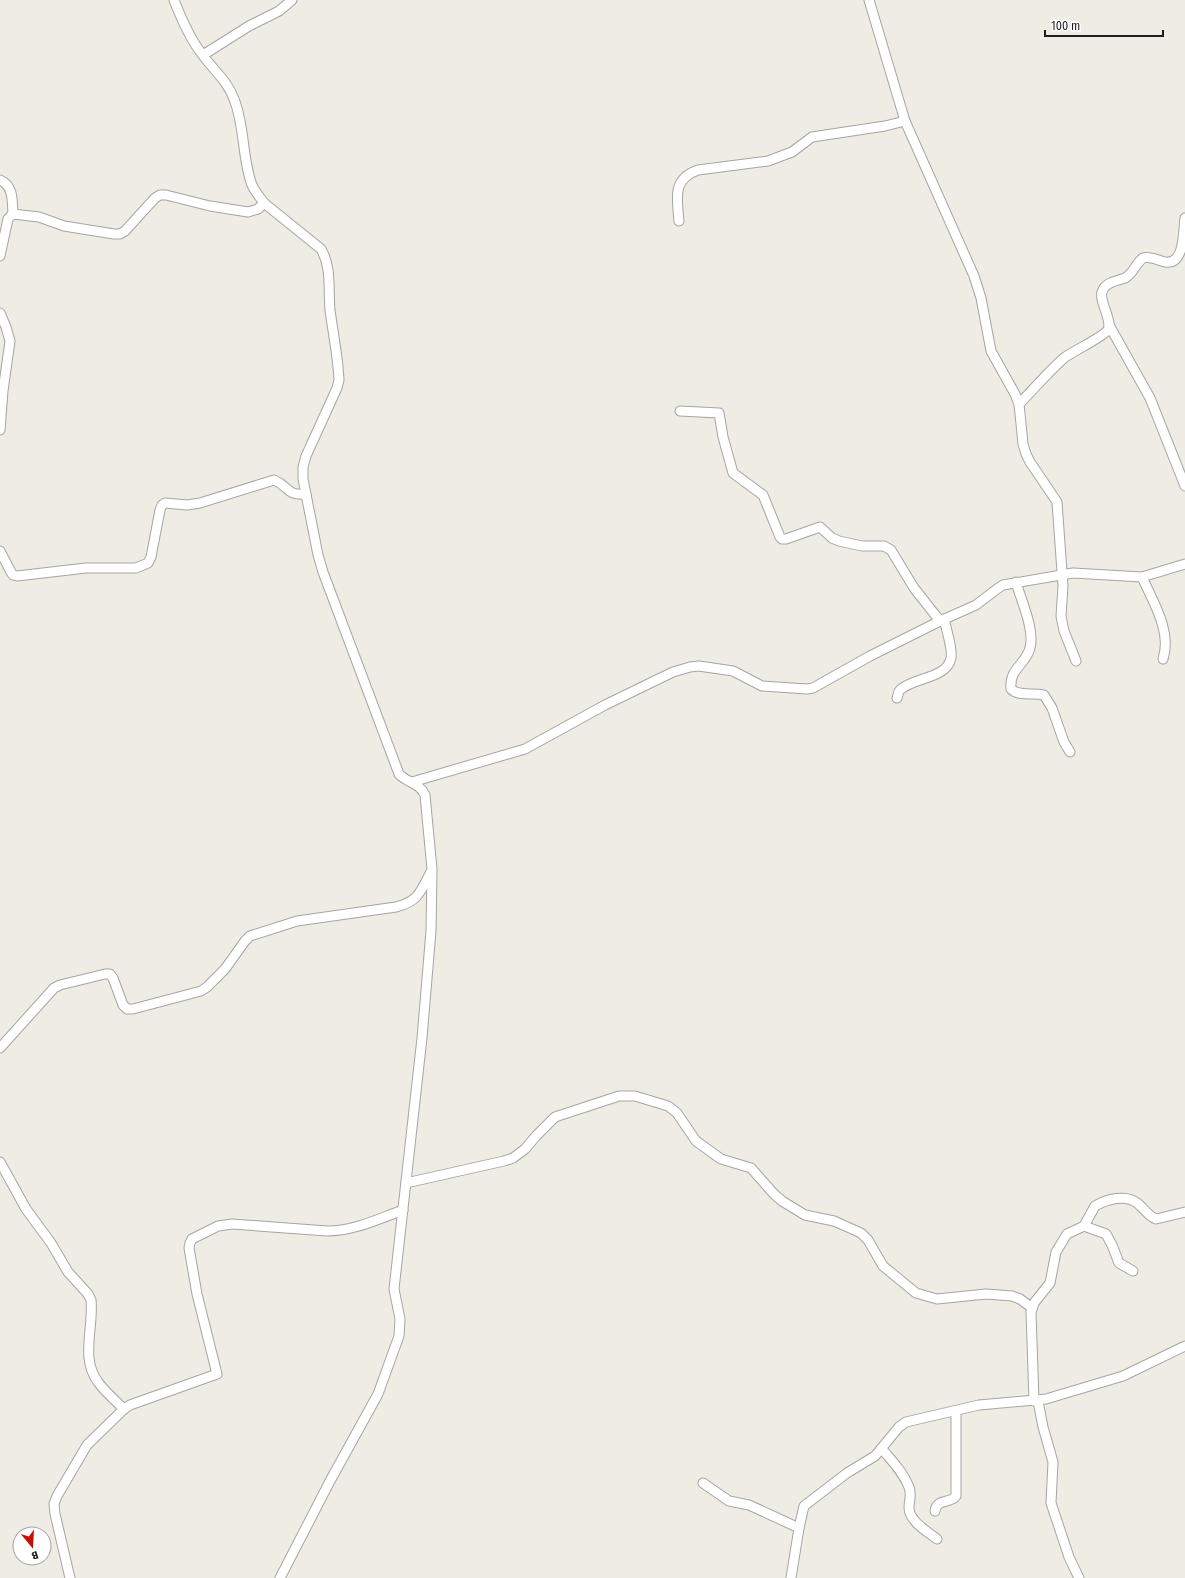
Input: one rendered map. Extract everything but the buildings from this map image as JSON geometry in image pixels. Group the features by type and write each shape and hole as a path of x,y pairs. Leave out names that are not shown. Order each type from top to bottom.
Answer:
{"street":[{"path":"174,0 196,46 202,55 224,79 235,100 239,112 249,175 257,194 264,203 321,249 326,257 328,267 330,309 339,380 338,388 306,456 303,473 306,494 318,555 323,572 399,774 422,789 425,794 432,869 431,932 422,1038 394,1289 400,1319 400,1336 374,1402 330,1481 280,1578"},
{"path":"202,55 249,26 279,11 292,0"},
{"path":"869,0 905,121 974,276 981,298 991,351 1019,404 1023,444 1026,454 1057,502 1064,586 1061,616 1064,631 1076,661"},
{"path":"679,221 677,192 684,178 690,172 775,160 792,152 812,137 886,126 905,121"},
{"path":"0,180 6,183 10,188 13,214"},
{"path":"13,214 39,217 64,226 114,234 125,231 155,198 160,195 166,195 210,206 248,212 258,209 264,203"},
{"path":"0,256 8,219 13,214"},
{"path":"1185,218 1180,255 1176,259 1166,262 1147,257 1143,258 1128,276 1105,286 1102,292 1102,298 1109,325 1150,398 1185,486"},
{"path":"0,314 10,341 2,396 0,430"},
{"path":"1019,404 1059,363 1106,332 1109,325"},
{"path":"680,411 719,413 723,437 733,473 763,495 782,539 786,539 820,527 832,538 838,541 862,546 887,547 891,550 914,588 942,620 951,653 950,661 944,670 907,686 900,691 896,698"},
{"path":"0,551 11,572 18,576 86,568 136,568 148,563 151,557 160,510 162,505 165,503 187,505 200,503 274,480 294,494 306,494"},
{"path":"412,782 525,749 605,705 682,669 698,666 733,671 762,686 807,689 813,688 870,656 942,620 976,605 997,588 1016,582 1073,573 1142,577 1185,564"},
{"path":"1142,577 1166,636 1166,648 1163,659"},
{"path":"1016,582 1031,639 1030,648 1026,657 1011,677 1012,689 1015,693 1036,693 1044,695 1052,708 1064,742 1070,752"},
{"path":"0,1048 49,992 60,985 110,974 113,978 123,1005 127,1009 133,1009 195,993 208,987 225,969 245,940 250,936 296,921 396,907 406,904 414,900 420,893 432,869"},
{"path":"406,1183 513,1158 525,1149 555,1117 619,1096 635,1096 668,1106 677,1113 696,1140 721,1159 751,1168 782,1201 806,1215 834,1221 861,1233 868,1240 884,1266 916,1293 937,1299 986,1294 1012,1296 1020,1299 1032,1308"},
{"path":"0,1162 26,1209 51,1243 68,1272 88,1294 91,1300 88,1354 89,1364 92,1373 98,1382 124,1409"},
{"path":"1079,1578 1069,1557 1051,1504 1053,1462 1036,1401 1032,1308 1050,1283 1054,1256 1059,1246 1067,1234 1084,1226 1095,1206 1117,1199 1130,1199 1137,1203 1152,1218 1156,1219 1185,1212"},
{"path":"70,1578 54,1504 57,1496 87,1445 124,1409 139,1402 217,1374 197,1294 189,1248 192,1239 218,1226 232,1224 338,1231 360,1226 403,1210"},
{"path":"1084,1226 1106,1234 1119,1263 1132,1271"},
{"path":"790,1578 802,1511 808,1502 848,1473 869,1461 882,1449 899,1427 906,1422 978,1405 1036,1401 1123,1376 1185,1346"},
{"path":"935,1511 938,1504 953,1500 956,1496 956,1411"},
{"path":"882,1449 898,1467 908,1485 911,1495 910,1513 912,1518 937,1539"},
{"path":"704,1483 729,1501 749,1505 799,1528"}]}
